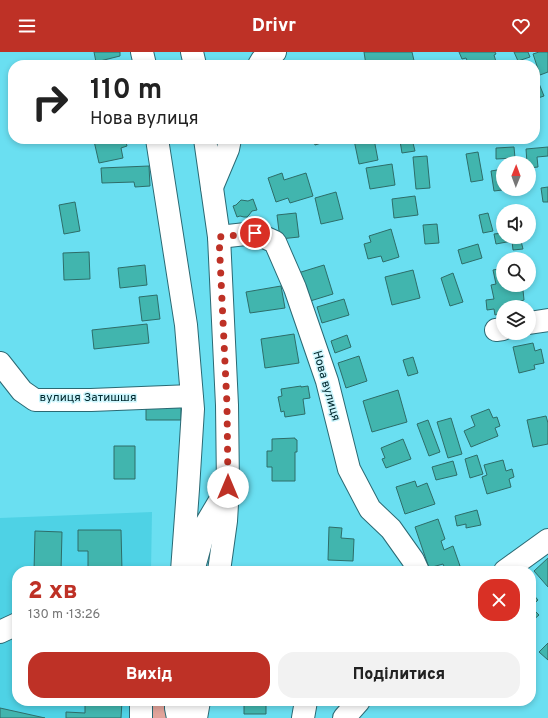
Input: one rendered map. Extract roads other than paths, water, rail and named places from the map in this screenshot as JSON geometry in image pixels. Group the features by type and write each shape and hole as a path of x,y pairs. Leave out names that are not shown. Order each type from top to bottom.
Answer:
{"street":[{"path":"262,60 274,52"},
{"path":"158,144 186,325 193,409 182,566"},
{"path":"206,144 219,237 227,405 228,487 226,521 220,566"},
{"path":"212,187 229,144"},
{"name":"Нова вулиця","path":"219,237 255,233 275,242 295,288 327,381 349,469 370,509 392,529 416,566"},
{"path":"536,322 548,320"},
{"name":"вулиця Затишшя","path":"0,363 22,391 35,400 91,400 192,396"},
{"path":"194,566 206,524 228,487"},
{"path":"511,566 548,540"},
{"path":"0,632 12,626"},
{"path":"141,706 141,718"},
{"path":"176,706 178,718"},
{"path":"196,718 198,706"},
{"path":"303,718 305,706"},
{"path":"344,718 355,706"}]}
